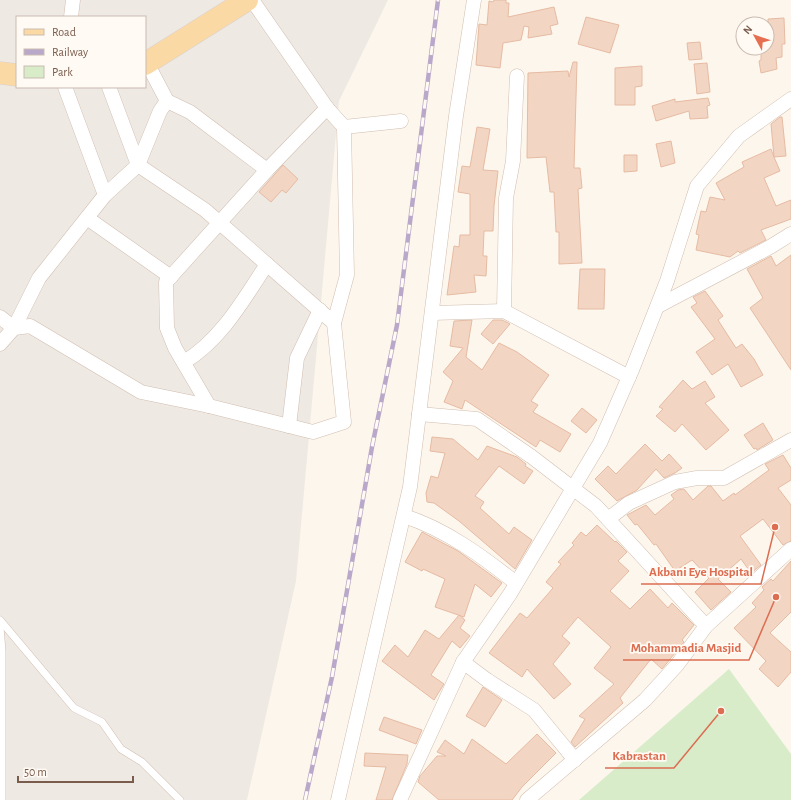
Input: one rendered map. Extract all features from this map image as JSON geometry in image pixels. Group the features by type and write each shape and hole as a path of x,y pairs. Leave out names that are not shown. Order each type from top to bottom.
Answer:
{"main road":[{"path":"146,63 247,0"},
{"path":"0,72 16,74"}],"street":[{"path":"70,16 73,0"},
{"path":"0,317 14,328 30,326 141,392 209,406 313,432 344,422 334,323 346,275 344,127 327,108 252,0"},
{"path":"338,800 410,487 456,116 474,0"},
{"path":"146,63 167,101 190,112 266,170"},
{"path":"504,311 506,198 513,161 517,76"},
{"path":"65,88 105,195"},
{"path":"109,88 138,165 205,210 334,323"},
{"path":"400,800 463,662 516,583 600,443 629,378 658,306 697,186 739,136 791,99"},
{"path":"0,344 14,328 39,278 105,195 138,165 160,111 167,101"},
{"path":"209,406 175,348 167,328 166,282 266,170 327,108"},
{"path":"344,127 401,121"},
{"path":"87,218 171,277"},
{"path":"658,306 770,247 791,234"},
{"path":"184,362 196,354 232,317 267,264"},
{"path":"289,426 297,358 320,310"},
{"path":"432,313 504,311 629,378"},
{"path":"419,414 477,419 573,488 596,506 706,626"},
{"path":"608,519 629,503 675,482 697,478 724,478 791,440"},
{"path":"404,516 422,521 479,554 516,583"},
{"path":"527,800 645,700 677,665 706,626 791,549"},
{"path":"463,662 487,680 534,710 575,760"}],"lane":[{"path":"0,620 74,708 94,716 102,722 121,750 142,762 180,800"},
{"path":"0,627 2,651 2,800"}],"shaded area":[{"path":"0,0 388,0 339,101 296,581 247,800 0,800"}],"green space":[{"path":"729,669 791,754 791,800 579,800"}],"building":[{"path":"494,0 506,0 506,3 509,3 508,17 554,7 558,24 550,26 552,34 528,38 529,27 524,26 521,40 503,43 500,68 476,65 479,24 487,25 489,1 493,2"},
{"path":"586,17 619,25 610,53 578,44"},
{"path":"784,18 785,44 782,44 782,57 776,58 777,69 761,73 759,61 761,60 761,56 775,56 775,19"},
{"path":"700,42 702,59 689,60 687,43"},
{"path":"573,62 577,62 574,168 580,168 582,188 578,189 582,263 559,264 559,232 556,232 554,192 550,192 546,157 527,158 528,73 568,71 569,77"},
{"path":"707,63 710,92 697,94 694,64"},
{"path":"642,66 642,86 635,87 635,105 615,105 615,68"},
{"path":"708,98 710,105 707,106 708,118 690,119 689,111 656,121 652,106 675,99 675,102"},
{"path":"782,117 786,156 774,157 771,124"},
{"path":"477,127 490,129 483,170 498,171 493,231 484,231 483,256 487,256 486,276 474,275 476,292 447,295 454,246 459,247 460,235 470,235 470,194 458,192 462,166 470,167"},
{"path":"671,141 675,163 661,167 656,144"},
{"path":"771,149 780,171 764,178 776,206 791,200 791,219 761,230 766,240 740,253 738,251 730,257 696,250 699,235 696,234 701,211 706,212 710,197 725,200 716,183 744,167 742,162"},
{"path":"624,155 637,155 637,171 624,172"},
{"path":"283,165 298,179 286,193 282,190 271,202 259,192"},
{"path":"791,255 791,370 750,308 763,298 747,269 771,256 776,266"},
{"path":"580,269 605,269 604,309 578,309"},
{"path":"705,291 723,316 718,320 736,348 742,344 754,359 763,375 741,387 728,364 712,375 696,352 715,339 691,307 697,303 693,297"},
{"path":"472,320 466,357 482,370 499,343 517,352 549,375 531,401 538,405 533,412 571,434 560,452 540,440 536,447 465,400 462,409 444,402 453,381 443,372 463,348 450,346 454,321"},
{"path":"493,320 502,320 510,324 493,344 481,334"},
{"path":"683,380 692,389 705,381 715,397 705,403 729,430 706,450 682,424 675,432 656,416 663,409 659,407"},
{"path":"582,408 597,420 586,433 571,421"},
{"path":"763,423 773,440 757,450 756,448 754,449 744,435"},
{"path":"432,437 453,439 478,460 487,446 517,457 526,464 525,466 533,471 524,484 499,466 475,496 484,502 480,508 509,534 514,527 532,540 515,569 459,521 434,503 427,502 426,493 431,476 438,478 445,453 430,451"},
{"path":"645,444 662,461 669,454 682,468 664,478 656,469 637,490 617,501 595,479 608,466 616,474"},
{"path":"783,455 791,468 791,480 778,488 791,505 791,541 783,545 763,519 740,536 761,565 751,573 741,559 718,579 731,592 711,610 695,592 709,578 692,560 675,571 656,544 654,545 637,524 635,525 627,515 646,505 655,515 674,499 671,495 678,490 684,489 693,500 708,486 711,486 723,501 734,493 735,495 769,470 765,464"},
{"path":"597,525 627,552 618,561 629,571 610,591 630,609 650,589 668,608 672,603 694,625 682,640 684,642 662,669 651,659 620,698 623,703 575,747 571,742 585,719 579,716 614,684 594,668 611,647 578,617 562,636 570,643 553,664 571,684 554,699 527,669 522,677 489,653 520,613 527,618 553,588 546,582 561,564 558,562 574,545 572,543 581,532 586,536"},
{"path":"422,532 458,551 502,583 491,597 475,584 464,617 435,607 445,579 423,569 422,571 405,562"},
{"path":"791,561 791,612 770,633 791,652 791,672 778,687 759,669 766,661 734,628 756,607 752,603 764,590 762,587 771,579 773,581"},
{"path":"459,615 465,620 460,628 470,636 460,648 452,641 431,675 444,684 434,700 382,661 395,645 408,657 425,630 439,639"},
{"path":"483,687 502,700 485,727 466,716"},
{"path":"384,717 422,730 416,744 379,730"},
{"path":"537,734 556,753 522,787 512,800 439,800 418,782 420,776 437,756 446,756 437,752 445,740 464,754 472,739 506,764"},
{"path":"365,753 408,755 407,764 392,800 376,800 386,767 364,766"}],"railway":[{"path":"305,800 332,677 372,447 397,325 438,0"}],"place":[{"name":"Akbani Eye Hospital","path":"775,527"},
{"name":"Mohammadia Masjid","path":"776,597"},
{"name":"Kabrastan","path":"721,711"}]}
